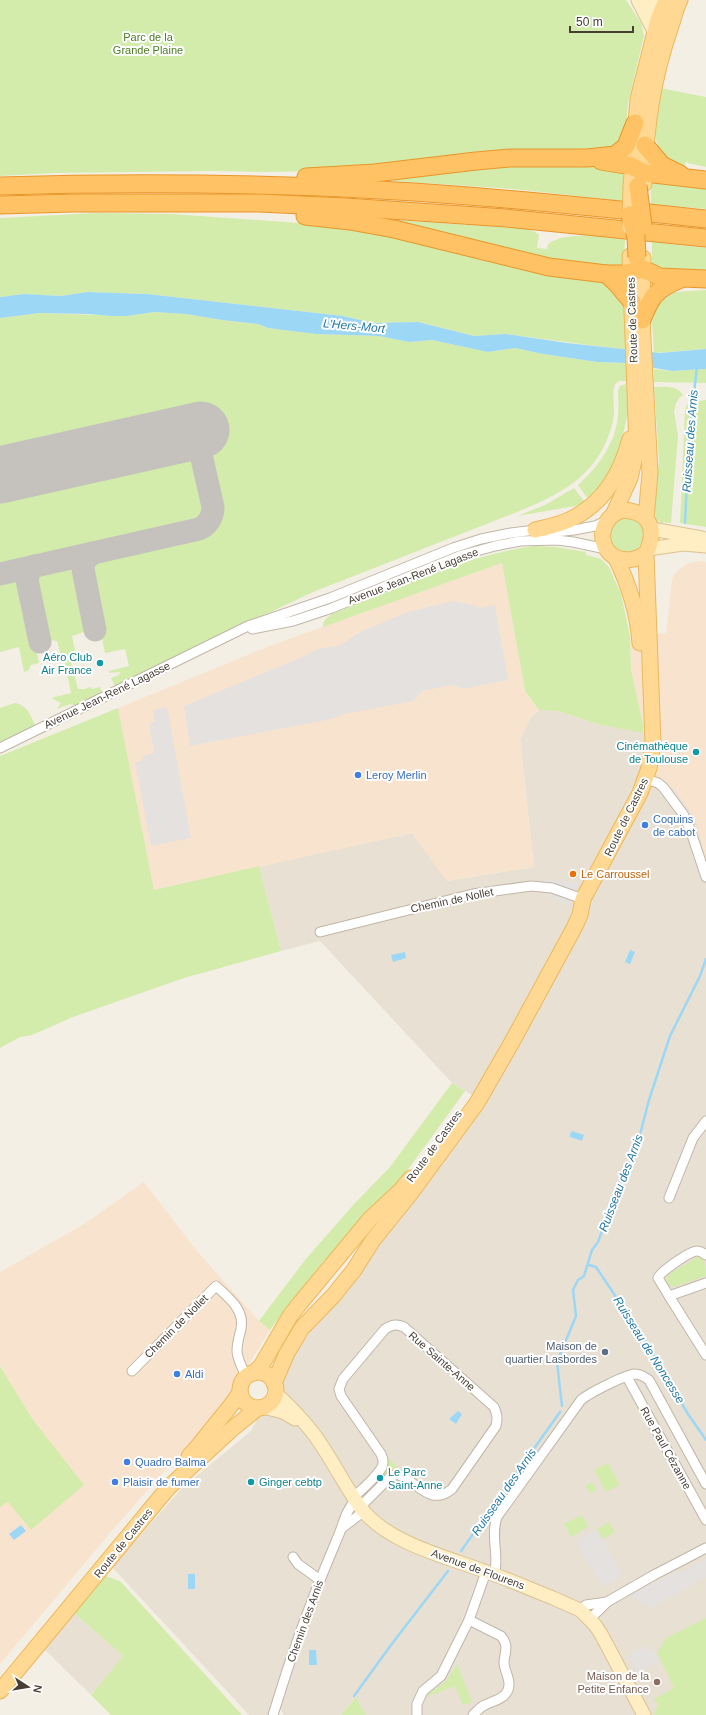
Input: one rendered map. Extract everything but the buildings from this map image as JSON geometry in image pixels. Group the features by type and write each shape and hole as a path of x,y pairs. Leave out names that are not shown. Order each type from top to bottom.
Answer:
{"highway":[{"path":"188,183 274,177 306,177 375,173 510,158 587,158 615,155 622,151 628,142 642,133 662,165 689,177 706,180"},
{"path":"587,158 638,180 689,177"},
{"path":"638,180 643,226"},
{"path":"0,186 188,183 290,186 402,192 542,203 706,219"},
{"path":"0,205 72,203 248,204 400,210 506,218 706,238"},
{"path":"248,204 259,213 321,217 350,221 418,235 549,268 606,274 637,263"},
{"path":"630,215 636,237 637,263"},
{"path":"637,263 660,277 706,279"},
{"path":"606,274 616,282 632,302"},
{"path":"637,320 651,299 661,288 681,279"}],"main road":[{"path":"630,215 638,180 642,133 639,93 655,33 668,3"},
{"path":"638,180 642,133 663,49 668,3"},
{"name":"Route de Castres","path":"637,320 632,302 643,226"},
{"name":"Route de Castres","path":"637,263 637,320 640,392 650,473 649,524"},
{"name":"Route de Castres","path":"610,517 630,478 635,458 637,447 636,417 640,392"},
{"path":"535,530 571,520 594,504 612,482 622,465 636,417"},
{"path":"627,510 638,512 649,524 647,551 640,557 628,560 605,551 603,536 610,517 627,510"},
{"name":"Route de Castres","path":"605,551 623,574 636,612 639,630 643,687 653,730"},
{"name":"Route de Castres","path":"250,1375 261,1366 277,1337 298,1307 370,1220 406,1184 465,1104 499,1049 543,969 572,910 583,899 634,807 646,779 652,754 653,730 647,551"},
{"name":"Route de Castres","path":"275,1388 288,1353 302,1328 333,1296 354,1270 373,1240 410,1194 477,1102 574,928 580,915 583,899"},
{"path":"264,1373 270,1377 275,1388 272,1400 261,1407 246,1403 240,1392 241,1384 250,1375 264,1373"},
{"name":"Route de Castres","path":"0,1676 84,1577 136,1511 163,1480 200,1445 231,1407 240,1392"},
{"name":"Route de Castres","path":"0,1691 164,1492 232,1429 261,1407"}],"street":[{"path":"639,0 655,9 668,3"},
{"path":"639,0 655,33"},
{"name":"Avenue Jean-René Lagasse","path":"0,748 258,622 330,598 467,543 504,534 535,530 555,532 574,530 610,517"},
{"path":"649,524 706,539"},
{"name":"Avenue Jean-René Lagasse","path":"237,633 293,621 319,611 332,608 478,550 508,543 541,540 574,542 605,551"},
{"path":"647,551 683,544 706,546"},
{"path":"290,612 293,621"},
{"path":"646,779 658,783 663,787 683,814 690,829 706,878"},
{"name":"Chemin de Nollet","path":"320,932 473,894 531,886 552,888 583,899"},
{"path":"669,1198 693,1138 706,1121"},
{"path":"706,1255 700,1251 693,1252 660,1274 658,1280 706,1355"},
{"path":"669,1296 706,1283"},
{"name":"Chemin de Nollet","path":"132,1371 216,1286 236,1304 239,1311 241,1328 237,1352 250,1375"},
{"name":"Rue Sainte-Anne","path":"398,1324 404,1327 494,1407 498,1414 498,1420 496,1426 448,1493 441,1496 429,1495 398,1474 390,1477 358,1504 360,1491 382,1467 383,1461 381,1454 341,1396 339,1389 343,1379 385,1329 391,1325 398,1324"},
{"name":"Rue Paul Cézanne","path":"417,1715 417,1704 423,1691 441,1676 469,1620 490,1573 496,1569 493,1536 494,1525 497,1517 581,1400 594,1392 627,1377 638,1374 649,1380 706,1484"},
{"name":"Rue Paul Cézanne","path":"627,1377 706,1520"},
{"name":"Avenue de Flourens","path":"275,1388 287,1405 299,1415 319,1441 358,1504 378,1525 402,1540 490,1573 580,1610 590,1619 602,1634 644,1715"},
{"name":"Avenue de Flourens","path":"261,1407 283,1412 305,1424"},
{"name":"Chemin des Arnis","path":"342,1528 358,1504"},
{"name":"Chemin des Arnis","path":"273,1715 304,1620 342,1528 347,1511 358,1504"},
{"path":"590,1619 607,1602 706,1548"},
{"path":"293,1556 298,1564 320,1580"},
{"path":"580,1610 586,1605 607,1602"},
{"path":"469,1620 501,1636 505,1640 507,1647 504,1663 509,1684 504,1695 484,1705 473,1715"}],"shaded area":[{"path":"701,561 706,562 706,860 695,817 673,788 653,778 663,737 643,733 643,724 631,670 630,636 666,633 672,579 675,573 688,563"},
{"path":"502,563 525,691 539,710 530,719 520,739 534,867 447,881 412,833 154,890 118,708 272,645"},
{"path":"454,601 480,608 495,605 508,680 463,689 453,685 422,691 414,701 344,714 332,719 190,746 184,706 300,658 318,649 341,645 358,633 408,612"},
{"path":"167,707 191,838 151,846 135,762 141,761 144,756 154,753 149,724 155,721 153,710"},
{"path":"539,710 558,711 597,724 663,736 653,778 673,788 695,817 706,860 706,1715 366,1715 356,1697 341,1715 284,1715 280,1709 278,1715 249,1715 112,1567 183,1487 251,1431 291,1357 487,1104 452,1083 320,941 281,951 259,866 412,833 447,881 534,867 520,739 530,719"},
{"path":"544,879 580,883 567,906 543,891"},
{"path":"144,1182 197,1251 259,1321 270,1330 227,1400 116,1526 0,1664 0,1507 8,1502 33,1420 0,1366 0,1272 84,1224"},
{"path":"596,1529 623,1575 603,1587 576,1541"},
{"path":"706,1559 706,1577 651,1608 629,1596 677,1571 679,1574"},
{"path":"73,1612 123,1656 91,1695 43,1648"},
{"path":"646,1645 649,1651 653,1649 660,1661 637,1673 628,1655"}],"green space":[{"name":"Parc de la Grande Plaine","path":"0,0 626,0 641,23 644,36 628,103 625,137 615,149 358,170 55,173 0,176"},
{"path":"660,88 706,97 706,167 688,163 686,161 685,166 672,162 663,155 658,146 655,123"},
{"path":"504,162 612,165 624,176 624,201 513,189 395,181 393,179"},
{"path":"653,180 706,185 706,209 651,204 651,188"},
{"path":"97,213 172,214 341,226 611,283 625,306 627,350 506,334 474,336 419,322 373,323 343,316 147,294 87,292 61,296 24,294 0,297 0,218"},
{"path":"392,220 528,229 539,235 537,248 547,249 548,244 566,237 585,236 625,239 624,263 614,268 555,261"},
{"path":"652,242 706,248 706,272 675,273 653,266"},
{"path":"706,290 706,349 654,353 652,321 658,302 675,292"},
{"path":"154,312 186,314 258,324 268,328 316,334 379,336 409,342 432,340 488,352 515,348 543,354 597,362 626,363 627,381 619,381 615,384 613,393 613,421 607,440 598,456 588,470 562,491 530,507 313,592 115,686 111,678 119,675 120,672 109,673 109,671 129,666 125,649 105,653 87,566 94,558 198,535 211,527 217,516 219,507 198,412 0,456 0,318 40,313 127,316"},
{"path":"654,369 672,371 706,369 706,383 654,382"},
{"path":"626,384 629,407 619,454 621,456 590,502 578,485 599,462 610,445 617,425 618,390 620,386"},
{"path":"654,387 675,388 681,392 683,396 680,397 676,403 674,412 678,435 671,523 664,522 661,524 656,518 654,510 659,461"},
{"path":"706,400 706,527 680,523 685,410 688,403"},
{"path":"177,454 190,458 195,463 207,512 200,520 190,525 0,568 0,494"},
{"path":"574,488 585,502 581,505 517,516 545,505"},
{"path":"623,517 636,519 643,527 642,542 635,551 630,553 618,550 611,545 609,529 611,524"},
{"path":"535,546 556,547 586,552 586,555 601,559 609,567 621,594 630,636 631,670 643,724 643,733 597,724 558,711 539,710 525,691 502,563 323,627 327,618 332,614 407,583 483,557 509,550"},
{"path":"68,564 76,567 77,570 90,630 72,636 77,660 63,663 57,641 49,640 44,636 34,592 36,576 40,570"},
{"path":"11,577 20,582 24,590 39,663 31,665 29,670 24,672 19,647 0,652 0,580"},
{"path":"71,662 78,689 91,687 92,689 100,687 102,692 78,705 70,704 57,709 61,703 51,698 71,693 65,663"},
{"path":"15,703 26,708 35,725 29,730 0,743 0,708"},
{"path":"118,708 154,890 259,866 281,951 184,978 73,1017 32,1035 20,1037 0,1048 0,756"},
{"path":"452,1083 465,1091 399,1182 327,1260 326,1259 321,1264 322,1266 296,1296 270,1330 259,1321 305,1260 355,1203 390,1167"},
{"path":"698,1257 704,1262 706,1267 706,1276 674,1287 669,1285 666,1280 669,1274"},
{"path":"0,1366 33,1420 84,1485 31,1530 8,1502 0,1507"},
{"path":"386,1456 403,1472 399,1471 365,1497 363,1494"},
{"path":"608,1463 620,1485 606,1492 594,1470"},
{"path":"592,1482 597,1490 590,1493 585,1486"},
{"path":"582,1515 588,1527 571,1537 564,1524"},
{"path":"609,1522 615,1532 603,1539 597,1529"},
{"path":"106,1576 120,1581 242,1715 111,1715 91,1695 123,1656 73,1612"},
{"path":"706,1618 706,1715 655,1715 654,1713 658,1705 654,1699 674,1688 657,1653 666,1638"},
{"path":"457,1664 472,1702 463,1705 455,1686 427,1697 446,1681"},
{"path":"356,1697 366,1715 341,1715"}],"water":[{"name":"L'Hers-Mort","path":"87,292 147,294 343,316 373,323 418,322 474,336 506,334 567,343 659,353 706,349 706,369 672,371 626,363 597,362 543,354 515,348 488,352 432,340 409,342 379,336 316,334 268,328 258,324 186,314 154,312 127,316 111,316 40,313 0,318 0,297 24,294 61,296"},
{"path":"630,950 635,952 630,964 625,962"},
{"path":"405,952 406,958 393,962 391,955"},
{"path":"572,1131 584,1135 582,1141 570,1137"},
{"path":"458,1411 462,1414 456,1424 449,1419"},
{"path":"21,1525 26,1531 14,1540 9,1534"},
{"path":"188,1574 195,1574 195,1589 188,1589"},
{"path":"309,1650 316,1650 317,1665 309,1665"}],"waterway":[{"name":"Ruisseau des Arnis","path":"685,523 689,439 697,366"},
{"name":"Ruisseau des Arnis","path":"562,1406 557,1362 576,1316 573,1290 578,1280 584,1276 592,1250 598,1242 617,1191 636,1150 649,1100 670,1036 700,976 706,959"},
{"name":"Ruisseau de Noncesse","path":"589,1265 596,1267 644,1339 688,1414 706,1440"},
{"name":"Ruisseau des Arnis","path":"461,1551 560,1412"},
{"name":"Ruisseau des Arnis","path":"354,1696 448,1571"}],"taxiway":[{"path":"0,574 199,529 205,525 211,517 213,507 200,450 196,443 190,438 176,435"},
{"path":"92,553 84,561 83,569 95,630"},
{"path":"34,566 29,572 27,580 40,642"}],"runway":[{"path":"0,475 201,430"}],"place":[{"name":"Aéro Club Air France","path":"100,663"},
{"name":"Cinémathèque de Toulouse","path":"696,752"},
{"name":"Leroy Merlin","path":"358,775"},
{"name":"Coquins de cabot","path":"645,825"},
{"name":"Le Carroussel","path":"573,874"},
{"name":"Maison de quartier Lasbordes","path":"605,1352"},
{"name":"Aldi","path":"177,1374"},
{"name":"Quadro Balma","path":"127,1462"},
{"name":"Le Parc Saint-Anne","path":"380,1478"},
{"name":"Plaisir de fumer","path":"115,1482"},
{"name":"Ginger cebtp","path":"251,1482"},
{"name":"Maison de la Petite Enfance","path":"657,1682"}]}
